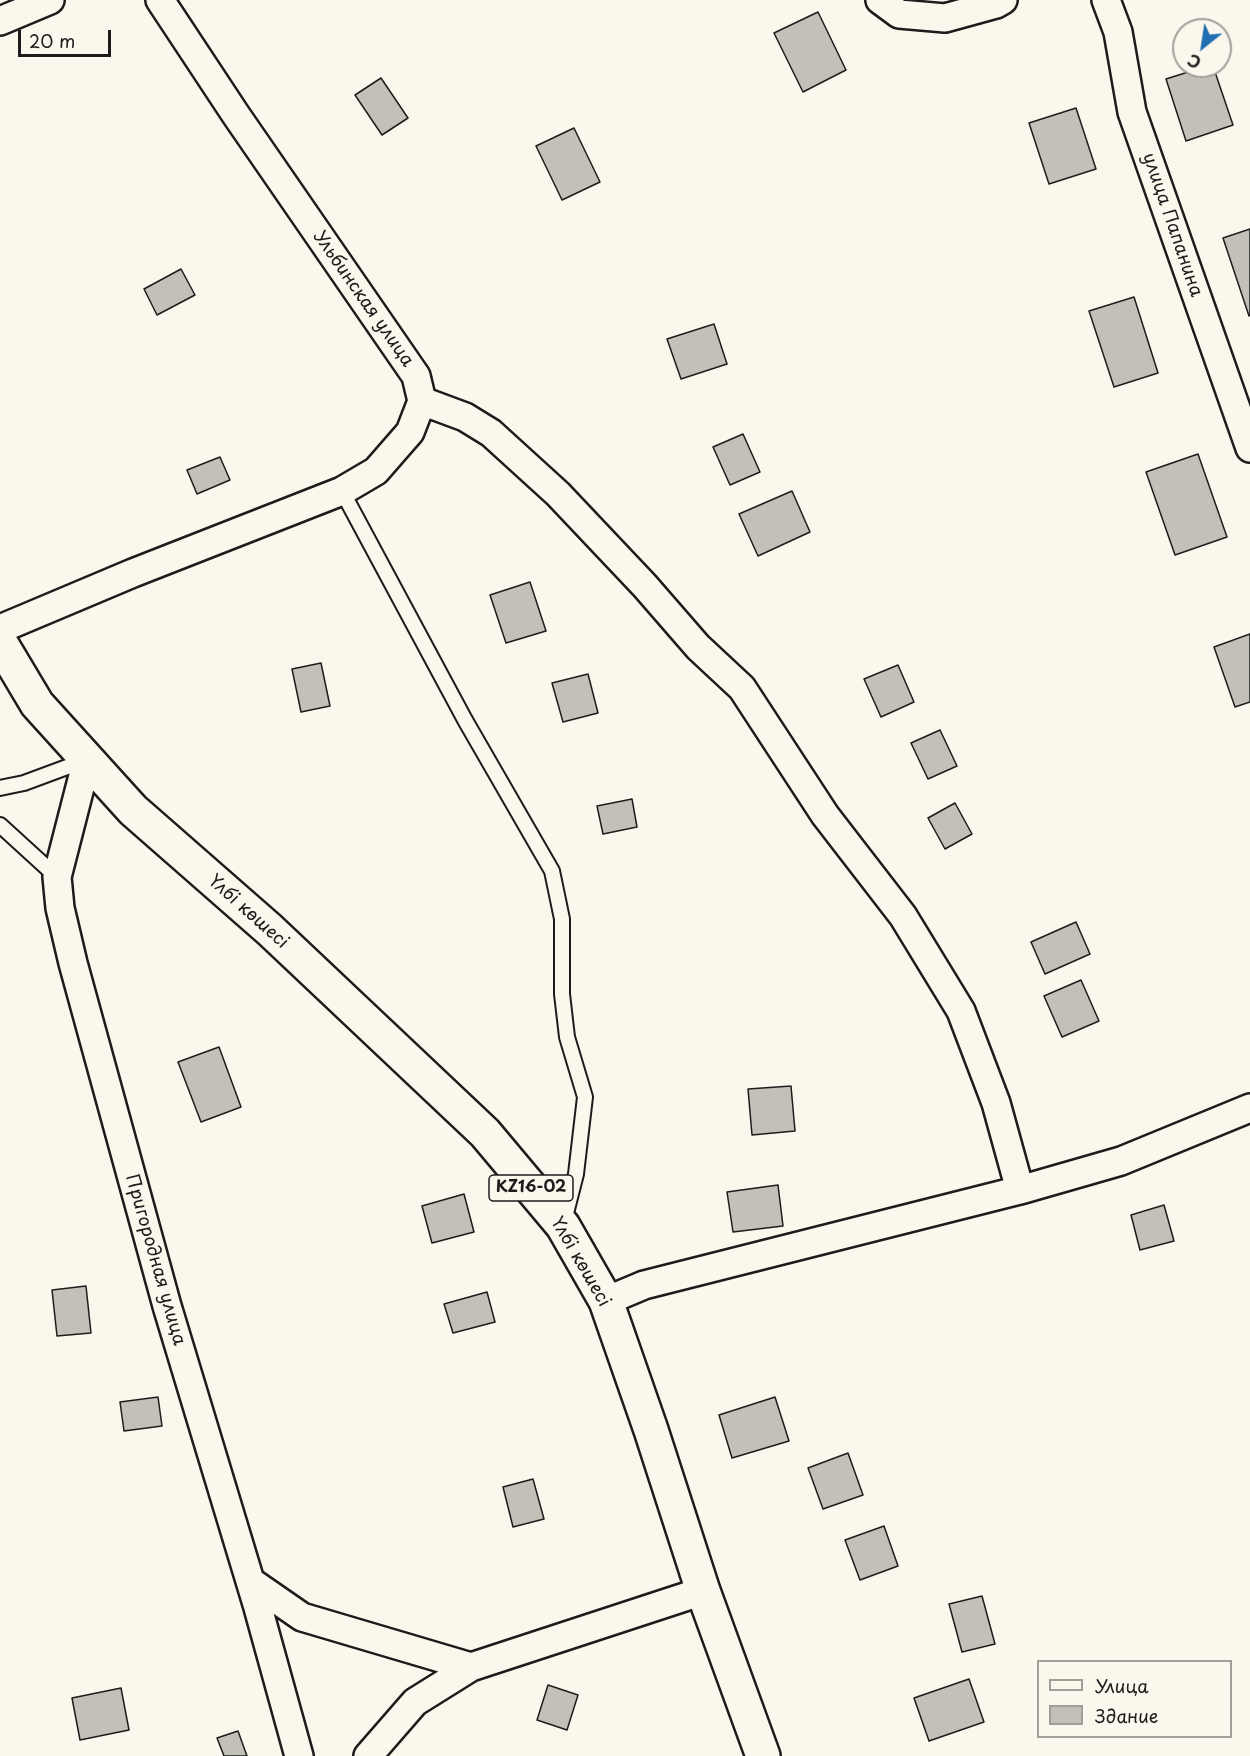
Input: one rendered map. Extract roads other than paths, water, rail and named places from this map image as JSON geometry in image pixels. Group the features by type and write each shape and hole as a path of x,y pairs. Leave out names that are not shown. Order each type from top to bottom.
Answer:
{"main road":[{"name":"KZ16-02","path":"0,642 37,704 87,760"},
{"name":"Үлбі көшесі","path":"87,760 133,810 270,930 485,1133 563,1226 606,1301 703,1591 763,1756"}],"street":[{"path":"0,21 50,0"},
{"name":"Ульбинская улица","path":"160,0 236,115 416,376 422,401"},
{"path":"880,0 899,14 945,18 1004,0"},
{"name":"улица Папанина","path":"1106,0 1118,32 1132,112 1250,448"},
{"path":"0,629 133,573 342,491 376,471 410,432 422,401 465,417 491,433 558,494 645,586 698,647 742,688 825,815 903,916 961,1011 996,1103 1020,1190"},
{"name":"Пригородная улица","path":"87,760 57,877 60,908 163,1294 250,1581 299,1756"},
{"path":"606,1301 644,1285 1020,1190 1121,1161 1250,1108"},
{"path":"250,1581 302,1617 471,1667"},
{"path":"368,1756 415,1702 471,1667 703,1591"}],"lane":[{"path":"342,491 465,720 552,871 562,919 562,994 567,1037 585,1097 576,1174 563,1226"},
{"path":"0,788 24,783 87,760"},
{"path":"0,825 57,877"}]}
